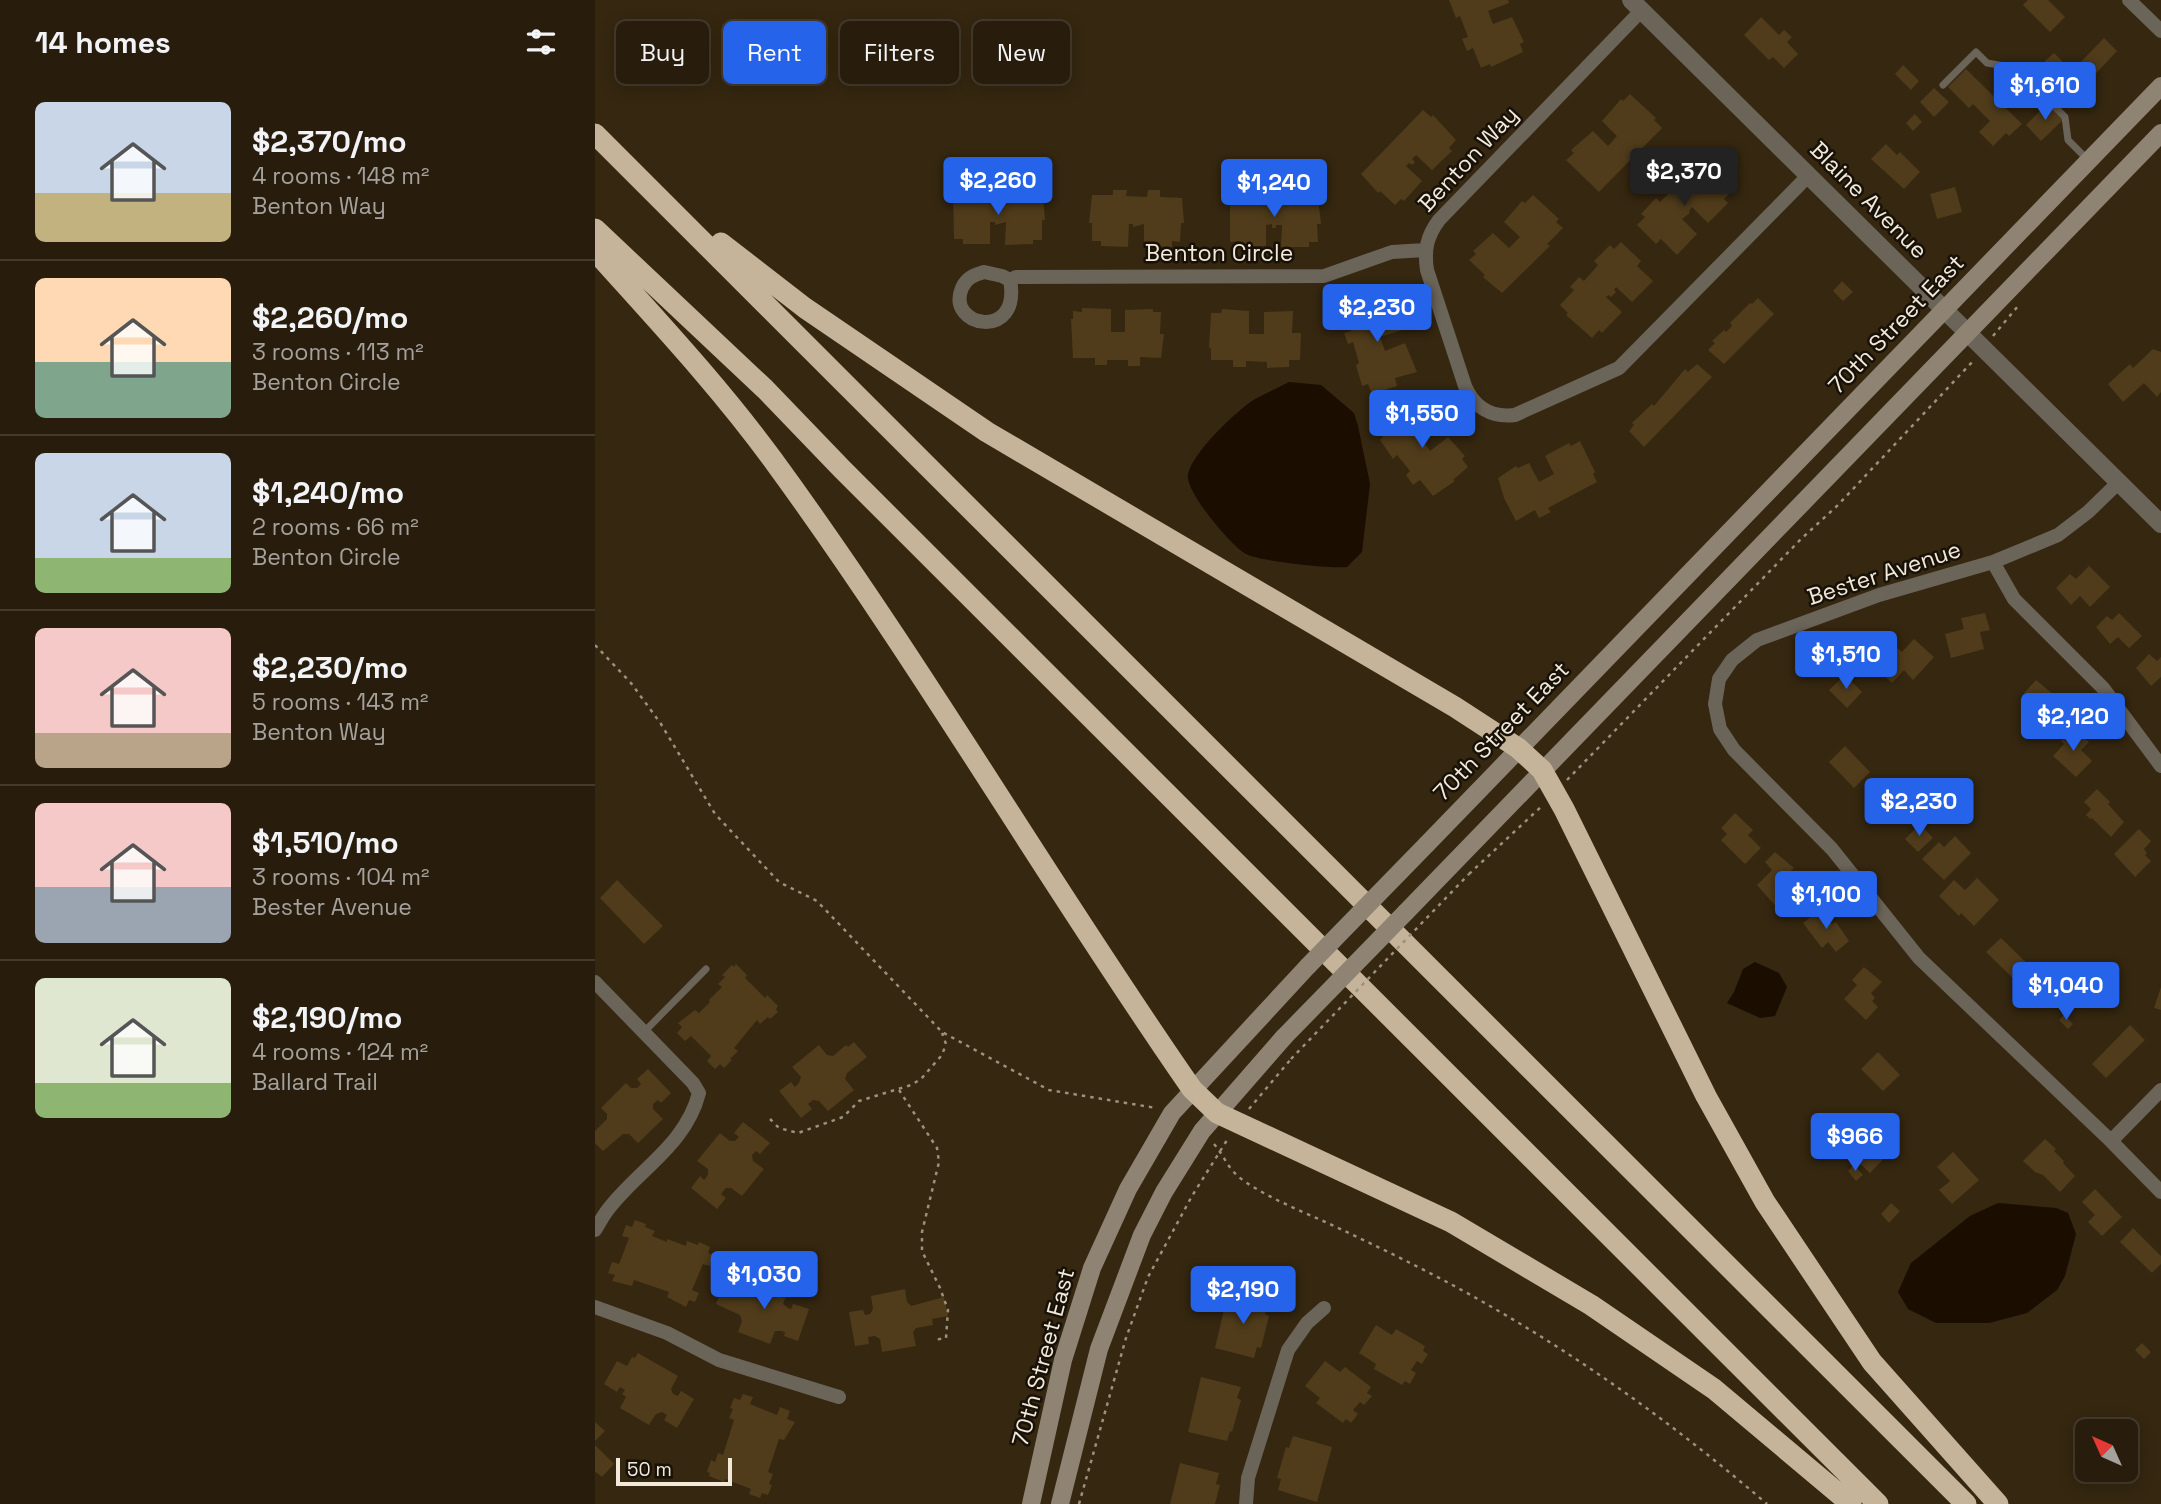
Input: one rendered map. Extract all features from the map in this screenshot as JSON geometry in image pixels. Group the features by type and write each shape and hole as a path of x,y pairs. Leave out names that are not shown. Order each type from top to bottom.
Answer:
{"highway":[{"path":"595,134 1966,1504"},
{"path":"654,192 805,308 987,432 1455,707 1518,748 1542,770 1706,1096 1765,1202 1873,1362 1998,1504"},
{"path":"595,229 765,389 1878,1504"},
{"path":"595,251 732,405 772,459 937,698 1073,912 1192,1089 1217,1113 1451,1222 1591,1306 1714,1389 1851,1504"}],"main road":[{"name":"70th Street East","path":"1031,1504 1063,1360 1092,1268 1128,1189 1172,1113 1261,1016 1518,748 2161,86"},
{"path":"1060,1504 1099,1349 1126,1272 1164,1192 1202,1131 1285,1037 2161,133"}],"street":[{"path":"2129,0 2161,31"},
{"name":"Blaine Avenue","path":"1636,5 2161,524"},
{"name":"Benton Way","path":"1636,5 1431,231 1425,250 1427,270 1468,394 1479,407 1487,412 1514,415 1619,368 1809,175"},
{"name":"Benton Circle","path":"1010,280 1016,277 1324,276 1392,252 1425,250"},
{"name":"Bester Avenue","path":"2119,482 2088,512 2058,534 1993,562 1879,595 1757,640 1732,660 1719,679 1715,704 1720,729 1734,750 1832,849 1919,958 2161,1192"},
{"path":"1993,562 2014,599 2103,688 2161,766"},
{"path":"595,982 693,1083 699,1093 691,1118 678,1137 610,1207 595,1230"},
{"path":"2111,1141 2161,1090"},
{"path":"595,1307 667,1333 719,1360 839,1397"},
{"path":"1245,1504 1248,1478 1288,1350 1307,1323 1324,1308"}],"lane":[{"path":"1943,85 1976,52 1987,63 2015,68 2065,117 2068,140 2089,161"},
{"path":"644,1032 706,969"}],"path":[{"path":"1079,1504 1126,1338 1148,1277 1192,1196 1239,1123 1291,1059 1469,874 1555,792 1793,547 1838,505 1963,373 2018,306"},
{"path":"595,645 631,684 661,724 715,814 779,882 817,901 942,1032 1049,1090 1148,1106 1172,1113"},
{"path":"770,1119 779,1128 798,1133 842,1117 859,1101 899,1090 921,1079 942,1055 946,1044 942,1032"},
{"path":"899,1090 937,1148 939,1162 922,1232 922,1251 948,1310 946,1338 934,1340"},
{"path":"1202,1131 1220,1151 1226,1164 1243,1180 1271,1197 1414,1265 1492,1307 1569,1356 1689,1439 1767,1504"}],"shaded area":[{"path":"1289,382 1321,385 1354,413 1370,484 1362,552 1347,567 1295,564 1246,554 1210,517 1189,482 1188,474 1198,455 1227,422 1255,399"},
{"path":"1755,962 1779,973 1787,987 1775,1016 1760,1018 1727,1003 1743,969"},
{"path":"1998,1203 2056,1208 2068,1213 2076,1234 2065,1276 2057,1290 2027,1313 1989,1323 1936,1323 1908,1309 1898,1292 1911,1263 1970,1216"}],"building":[{"path":"1449,0 1508,0 1509,3 1488,11 1493,24 1512,17 1524,42 1520,44 1523,52 1491,67 1490,64 1481,68 1473,48 1467,51 1462,39 1468,37 1460,16 1456,18"},
{"path":"2028,0 2048,0 2065,17 2050,32 2023,5"},
{"path":"1761,17 1779,35 1784,30 1792,37 1787,42 1798,54 1784,68 1773,57 1769,60 1744,35"},
{"path":"2104,38 2117,51 2086,84 2072,71"},
{"path":"2054,53 2062,61 2051,73 2042,64"},
{"path":"1903,65 1919,81 1911,90 1895,74"},
{"path":"1966,69 2022,124 2009,136 2006,133 1993,146 1979,132 1990,121 1973,104 1969,108 1948,87"},
{"path":"1934,88 1949,102 1934,117 1920,102"},
{"path":"1630,94 1656,118 1654,120 1662,128 1599,192 1566,160 1574,153 1571,150 1593,131 1608,146 1617,136 1602,121 1621,99 1623,101"},
{"path":"2048,103 2064,119 2041,141 2026,125"},
{"path":"1423,110 1431,117 1433,115 1456,140 1449,148 1452,151 1432,170 1416,155 1412,159 1415,162 1406,166 1422,181 1404,201 1401,199 1395,205 1380,191 1378,193 1361,174"},
{"path":"1915,114 1922,122 1913,131 1906,123"},
{"path":"1886,144 1897,155 1900,152 1920,172 1904,189 1871,159"},
{"path":"1699,163 1731,192 1724,199 1728,203 1708,223 1692,207 1690,213 1682,219 1697,234 1677,255 1661,239 1656,244 1637,225 1645,217 1641,214 1656,198 1660,202 1675,187 1671,183 1680,173 1685,177"},
{"path":"975,187 988,187 988,195 1010,195 1010,188 1022,188 1022,196 1043,196 1045,220 1042,220 1042,240 1033,240 1033,244 1005,245 1006,222 995,225 995,222 990,222 990,244 963,244 963,239 954,239 953,193 975,193"},
{"path":"1955,187 1962,212 1937,219 1930,194"},
{"path":"1113,190 1127,190 1126,196 1147,197 1148,190 1160,190 1160,197 1182,198 1184,223 1181,223 1180,242 1172,241 1172,247 1144,246 1144,224 1133,227 1133,224 1129,224 1128,247 1101,246 1101,241 1092,241 1092,223 1089,223 1092,195 1113,195"},
{"path":"1264,190 1264,198 1286,198 1286,191 1297,191 1297,198 1318,198 1321,224 1317,224 1318,242 1309,242 1309,247 1281,247 1282,225 1272,228 1272,224 1266,225 1266,246 1239,246 1239,241 1230,242 1230,196 1252,196 1252,191"},
{"path":"1533,195 1559,219 1556,222 1563,228 1547,244 1550,246 1502,293 1483,277 1485,275 1469,260 1476,254 1473,251 1493,233 1509,248 1520,237 1504,222 1522,201 1525,203"},
{"path":"1621,242 1641,261 1637,266 1653,281 1632,302 1616,287 1616,292 1611,297 1606,297 1622,312 1602,333 1599,330 1592,338 1566,315 1568,313 1560,305 1574,290 1570,287 1579,277 1584,281 1598,265 1594,261 1610,245 1614,249"},
{"path":"1842,281 1853,292 1843,301 1833,291"},
{"path":"1387,296 1390,305 1394,304 1402,330 1380,337 1385,351 1405,343 1417,372 1395,378 1397,386 1372,394 1368,384 1362,386 1353,342 1348,344 1344,333 1351,331 1344,310"},
{"path":"1758,298 1774,314 1724,364 1708,350 1715,343 1712,341 1724,330 1726,332 1732,326 1730,323"},
{"path":"1082,308 1111,309 1111,332 1125,332 1125,310 1153,309 1153,312 1161,312 1160,334 1164,334 1161,358 1140,357 1140,366 1128,366 1128,360 1107,360 1107,365 1095,365 1095,358 1073,358 1071,319 1073,311 1082,312"},
{"path":"1222,309 1249,311 1249,334 1264,334 1264,312 1293,311 1292,333 1301,333 1300,360 1289,360 1289,367 1267,368 1267,362 1246,361 1246,367 1233,367 1233,360 1211,360 1211,313 1221,313"},
{"path":"2153,349 2161,352 2161,392 2157,397 2144,383 2123,402 2108,384 2130,364 2133,368"},
{"path":"1697,364 1712,377 1644,447 1629,431 1634,425 1632,423 1652,404 1654,406 1685,369 1688,372"},
{"path":"1420,402 1438,425 1421,439 1430,451 1448,437 1465,456 1462,459 1468,467 1453,480 1455,481 1433,496 1420,480 1413,485 1406,475 1410,471 1397,455 1393,459 1380,440 1383,437 1377,429 1399,411 1404,416"},
{"path":"1580,441 1597,482 1548,508 1551,512 1539,518 1535,510 1516,521 1504,498 1498,478 1516,466 1518,468 1529,463 1539,482 1554,474 1545,456 1569,443 1571,446"},
{"path":"2089,566 2110,587 2090,607 2080,596 2071,605 2056,588 2070,574 2076,579"},
{"path":"1985,613 1990,630 1980,632 1984,649 1951,658 1945,634 1964,629 1961,618"},
{"path":"2119,613 2142,636 2129,648 2118,637 2110,644 2096,627 2107,616 2112,620"},
{"path":"1914,639 1934,657 1913,680 1904,670 1892,683 1866,658 1878,646 1887,655 1895,646 1902,652"},
{"path":"2149,654 2157,661 2161,657 2161,677 2151,686 2136,668"},
{"path":"1845,675 1862,692 1847,708 1829,690"},
{"path":"2036,680 2054,695 2050,699 2060,709 2045,725 2022,704 2028,697 2024,693"},
{"path":"2074,728 2089,742 2081,750 2092,761 2076,777 2053,756 2064,744 2061,741"},
{"path":"1845,746 1870,772 1854,788 1829,762"},
{"path":"1879,786 1893,801 1880,812 1867,798"},
{"path":"2097,789 2124,822 2111,837 2086,815 2091,809 2084,802"},
{"path":"1735,813 1753,830 1748,835 1761,848 1745,864 1721,840 1727,834 1721,828"},
{"path":"1920,824 1933,838 1918,852 1905,839"},
{"path":"2139,829 2151,841 2144,849 2147,853 2145,855 2151,861 2135,877 2114,854"},
{"path":"1955,836 1971,853 1944,880 1922,859 1939,842 1944,847"},
{"path":"1775,852 1794,868 1784,877 1790,885 1787,888 1795,895 1779,910 1757,885 1772,870 1765,862"},
{"path":"1977,878 1999,900 1974,926 1961,913 1959,916 1939,896 1954,880 1965,890"},
{"path":"617,880 663,926 644,944 600,898"},
{"path":"1821,909 1832,924 1836,922 1849,941 1836,952 1828,942 1822,948 1803,923"},
{"path":"2001,938 2037,973 2023,988 1986,952"},
{"path":"736,964 747,975 745,978 765,998 767,995 778,1006 778,1012 760,1024 757,1020 734,1048 738,1051 730,1059 732,1060 724,1068 720,1064 715,1069 707,1061 711,1056 691,1036 685,1041 677,1033 682,1027 678,1023 695,1010 699,1013 710,1002 722,987 718,984 725,977 722,975"},
{"path":"1864,967 1882,982 1871,993 1875,998 1872,1001 1878,1007 1866,1020 1844,999 1857,985 1852,980"},
{"path":"2161,987 2161,1010 2154,1008"},
{"path":"2064,1015 2073,1024 2068,1029 2059,1020"},
{"path":"2130,1025 2145,1040 2106,1078 2092,1064"},
{"path":"854,1042 867,1057 847,1073 845,1079 854,1090 828,1111 819,1101 813,1100 808,1104 812,1109 801,1118 779,1091 791,1082 795,1087 799,1083 801,1077 792,1067 819,1045 827,1055 833,1056"},
{"path":"1878,1052 1900,1075 1883,1091 1861,1069"},
{"path":"648,1069 671,1093 661,1103 658,1100 653,1104 653,1109 663,1119 638,1143 629,1134 623,1134 603,1151 595,1143 595,1131 607,1119 607,1114 601,1108 626,1083 631,1088 637,1088 641,1084 637,1079"},
{"path":"743,1122 770,1143 760,1154 756,1151 752,1155 753,1161 764,1169 742,1196 731,1188 726,1188 721,1194 726,1198 717,1209 691,1188 700,1176 704,1180 708,1175 708,1169 697,1161 720,1133 730,1141 735,1141 739,1137 734,1133"},
{"path":"1881,1129 1897,1145 1870,1173 1857,1161 1863,1155 1859,1151"},
{"path":"2045,1139 2056,1149 2054,1151 2075,1176 2060,1192 2043,1175 2035,1172 2023,1161"},
{"path":"1953,1152 1979,1180 1952,1204 1939,1190 1950,1181 1937,1167"},
{"path":"1854,1165 1863,1175 1856,1181 1848,1171"},
{"path":"2095,1189 2122,1217 2102,1236 2088,1222 2095,1215 2082,1202"},
{"path":"1891,1203 1900,1211 1889,1223 1881,1214"},
{"path":"635,1220 655,1231 652,1236 667,1242 667,1239 686,1246 687,1241 698,1245 699,1242 710,1247 708,1253 714,1255 710,1266 703,1264 692,1290 699,1293 695,1302 689,1300 686,1307 667,1297 669,1292 634,1280 632,1286 612,1281 615,1275 608,1273 612,1262 619,1264 629,1238 622,1236 626,1225 632,1227"},
{"path":"2133,1228 2161,1256 2161,1264 2152,1273 2120,1242"},
{"path":"756,1277 789,1289 783,1304 788,1308 791,1309 793,1304 809,1309 798,1341 784,1336 785,1332 781,1331 775,1331 770,1344 738,1332 742,1321 740,1315 716,1304 723,1286 746,1294 751,1291"},
{"path":"905,1289 907,1302 911,1306 944,1297 948,1316 932,1319 933,1325 916,1328 913,1332 916,1346 882,1352 880,1339 875,1336 868,1337 869,1344 855,1346 849,1312 863,1310 865,1315 870,1314 873,1309 871,1296"},
{"path":"1228,1293 1268,1303 1265,1314 1269,1316 1261,1348 1257,1347 1254,1358 1215,1348"},
{"path":"1376,1325 1392,1335 1396,1329 1425,1346 1423,1351 1428,1354 1422,1364 1417,1361 1411,1370 1416,1373 1410,1384 1405,1381 1402,1385 1374,1369 1376,1364 1359,1353"},
{"path":"2142,1343 2151,1352 2144,1359 2135,1350"},
{"path":"638,1353 678,1376 671,1389 673,1394 678,1396 681,1391 694,1399 677,1428 664,1420 667,1415 662,1412 656,1414 649,1425 620,1408 626,1397 622,1394 625,1390 620,1387 617,1392 604,1384 617,1361 627,1366"},
{"path":"1325,1361 1340,1372 1345,1367 1371,1387 1367,1393 1372,1396 1364,1405 1360,1402 1353,1410 1358,1414 1351,1423 1346,1419 1343,1423 1316,1403 1320,1398 1305,1386"},
{"path":"1201,1377 1241,1387 1237,1398 1241,1400 1227,1441 1188,1432"},
{"path":"743,1394 753,1397 750,1404 777,1415 780,1407 790,1411 787,1419 795,1422 784,1440 779,1439 768,1472 773,1474 769,1484 772,1485 768,1495 762,1493 760,1498 749,1494 751,1489 725,1479 724,1482 709,1476 710,1473 707,1472 711,1460 715,1462 718,1453 723,1455 734,1420 729,1418 733,1409 730,1408 734,1398 740,1400"},
{"path":"595,1422 605,1431 595,1441"},
{"path":"1293,1436 1332,1447 1317,1502 1278,1490 1281,1479 1277,1478 1286,1447 1289,1448"},
{"path":"595,1445 614,1464 602,1477 595,1473"},
{"path":"1180,1463 1219,1473 1216,1484 1220,1485 1215,1504 1170,1504"}]}
